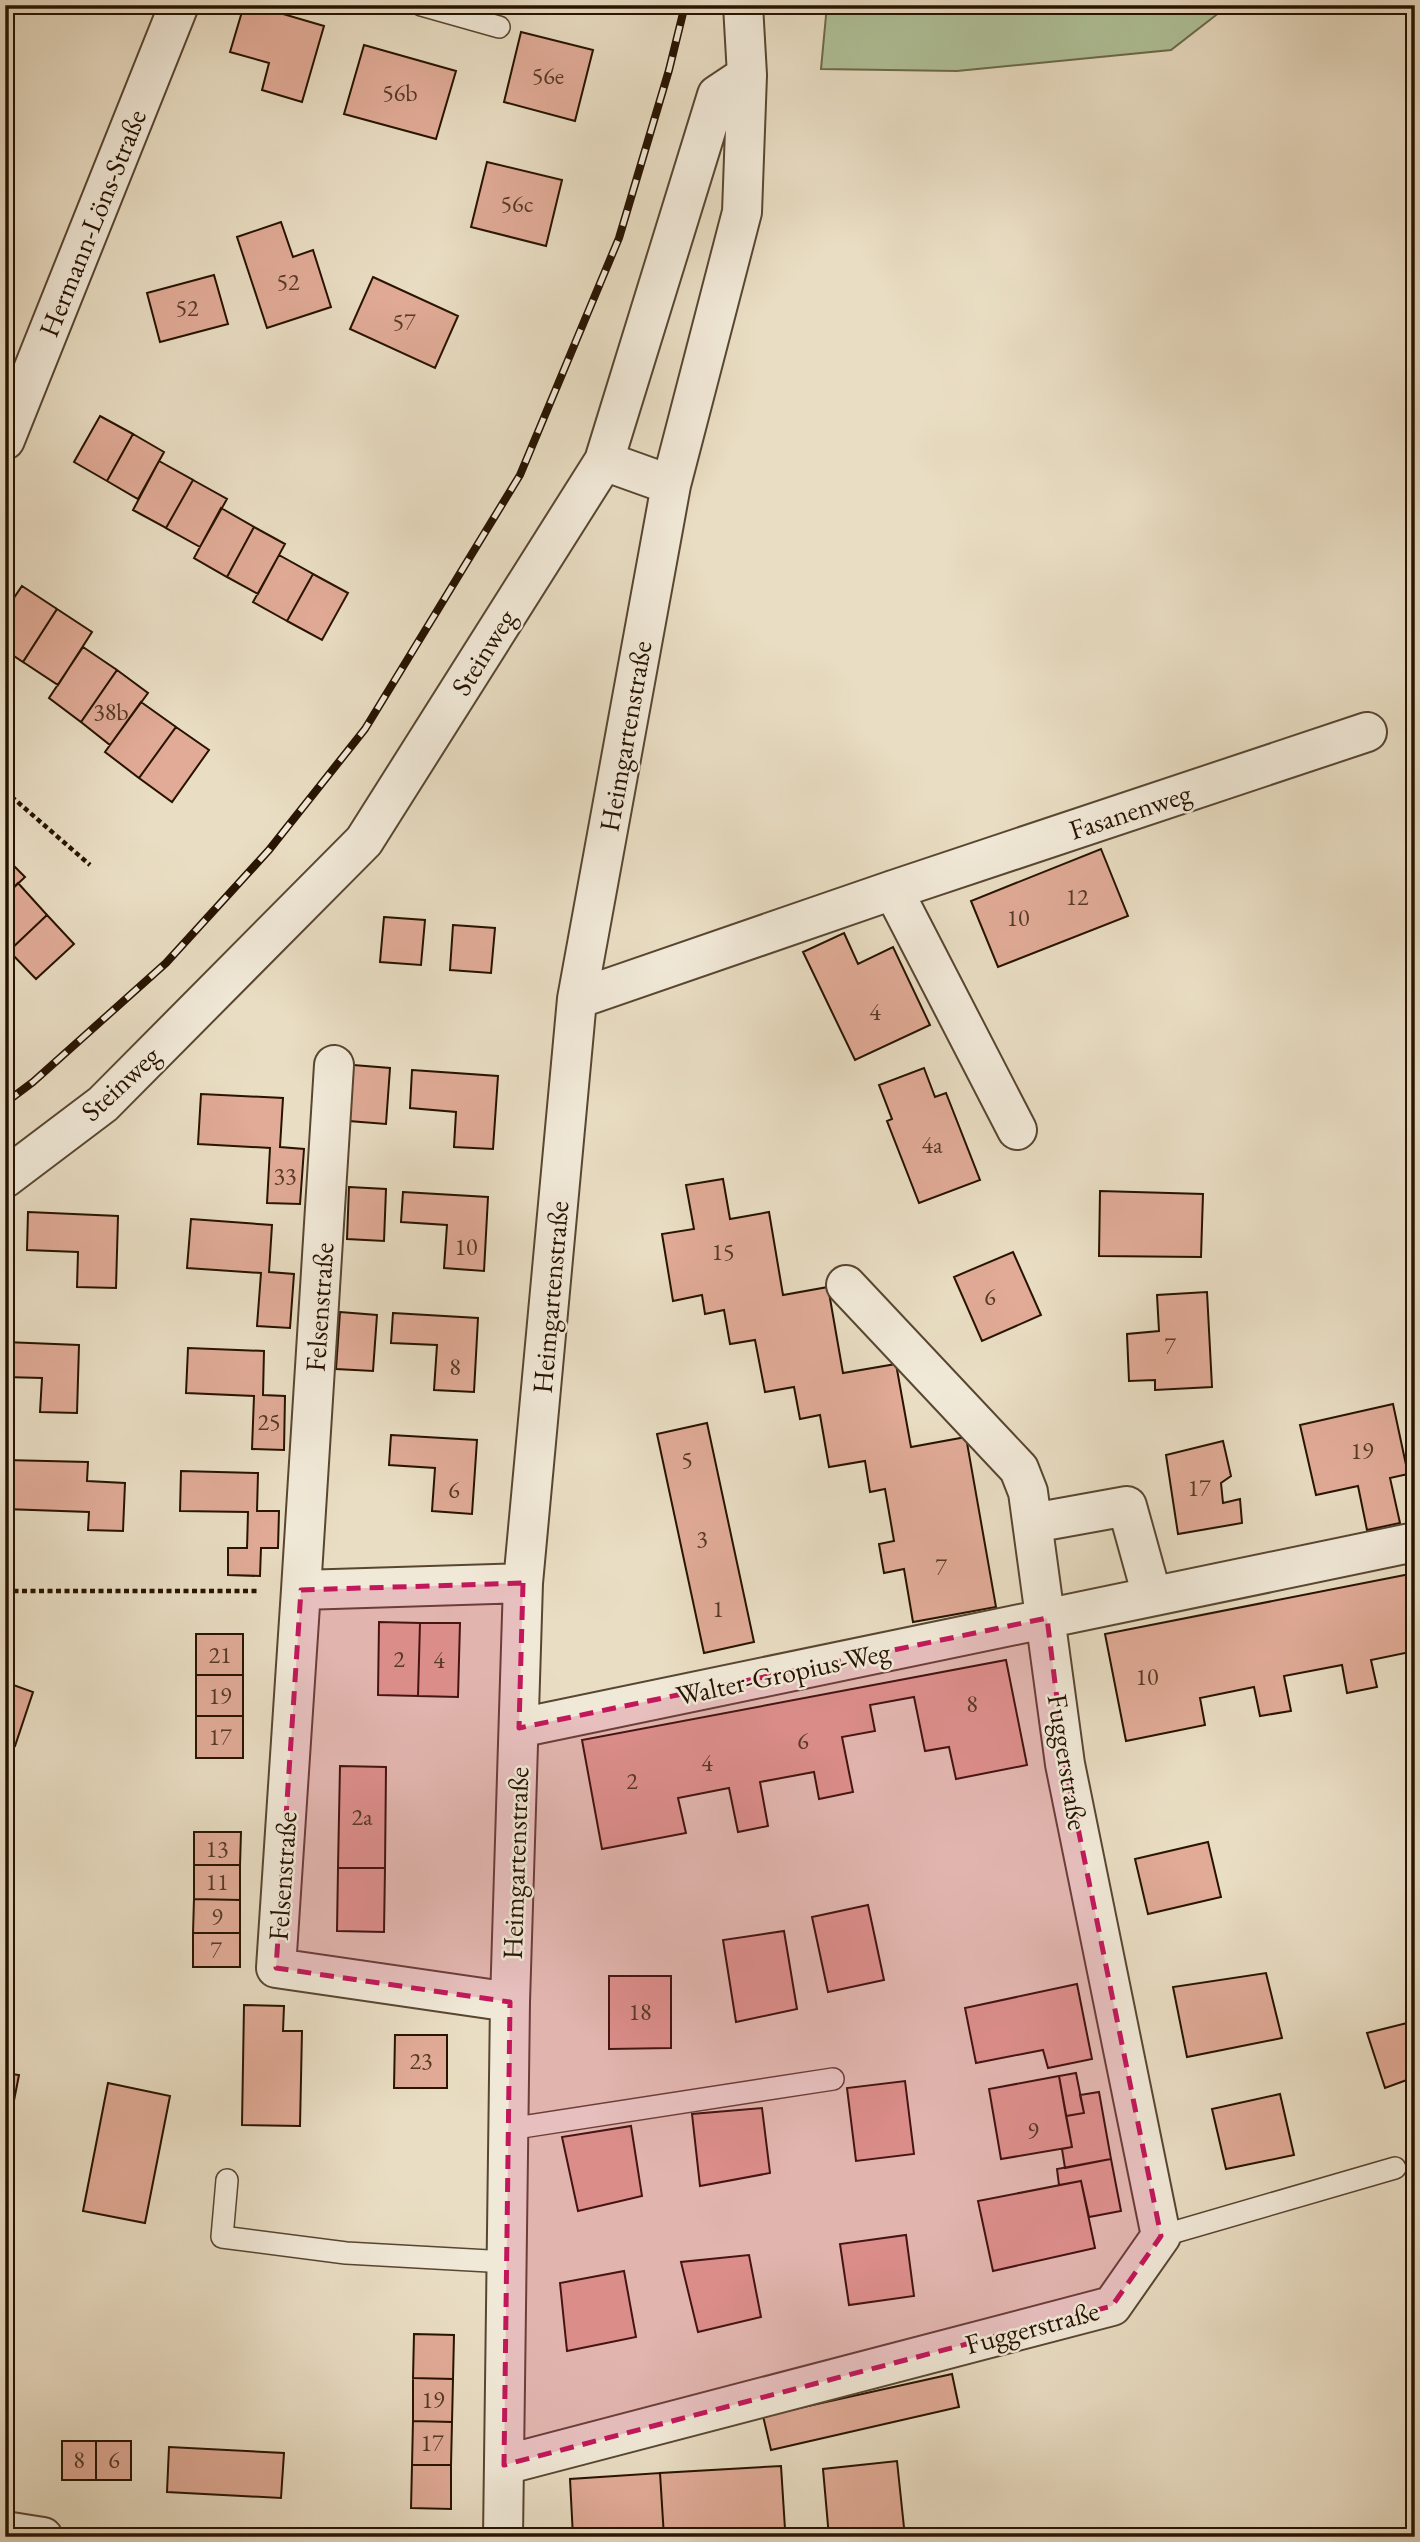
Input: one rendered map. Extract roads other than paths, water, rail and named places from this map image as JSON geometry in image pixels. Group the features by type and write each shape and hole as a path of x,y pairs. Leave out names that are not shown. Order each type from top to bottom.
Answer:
{"street":[{"name":"Hermann-Löns-Straße","path":"5,440 179,5"},
{"path":"743,5 747,75"},
{"name":"Steinweg","path":"5,1178 103,1104 364,841 604,461 717,95 747,75"},
{"name":"Heimgartenstraße","path":"503,2537 510,2002 523,1583 578,999 671,485 742,212 747,75"},
{"path":"604,461 671,485"},
{"name":"Fasanenweg","path":"578,999 893,890 1367,732"},
{"path":"893,890 1017,1130"},
{"name":"Felsenstraße","path":"334,1065 276,1968 510,2002"},
{"path":"846,1284 1019,1469 1028,1492 1047,1618"},
{"path":"1033,1522 1127,1506 1152,1596"},
{"name":"Walter-Gropius-Weg","path":"519,1728 1415,1542"},
{"path":"301,1590 523,1583"},
{"name":"Fuggerstraße","path":"504,2465 1112,2306 1161,2236 1065,1764 1047,1618"},
{"path":"5,2531 43,2537"}],"lane":[{"path":"421,5 499,27"},
{"path":"509,2129 833,2079"},
{"path":"1161,2236 1395,2168"},
{"path":"227,2180 222,2237 346,2253 507,2262"}],"railway":[{"path":"5,1103 33,1082 166,963 269,850 365,729 520,475 619,238 669,70 685,5"}]}
